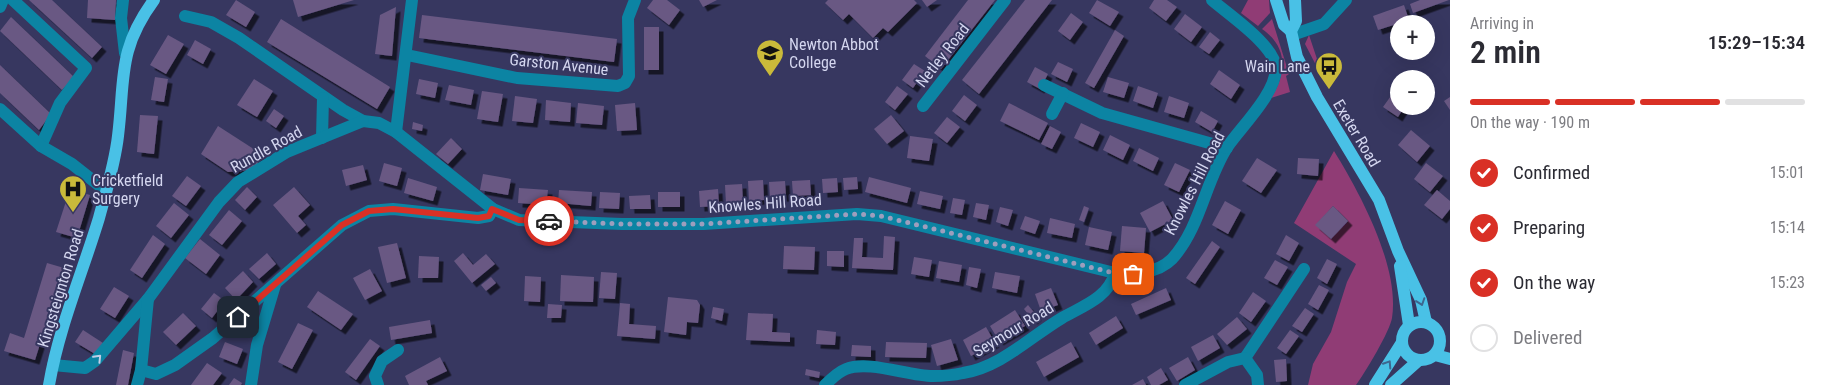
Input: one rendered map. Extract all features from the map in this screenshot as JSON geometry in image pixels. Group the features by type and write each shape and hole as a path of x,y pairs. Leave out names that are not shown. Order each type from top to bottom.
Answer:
{"main road":[{"name":"Kingsteignton Road","path":"49,385 68,307 99,218 118,138 125,53 141,17 154,0"},
{"name":"Exeter Road","path":"1276,0 1284,25 1292,33"},
{"name":"Exeter Road","path":"1295,0 1296,21 1292,33 1297,57 1317,97 1379,200 1398,251 1421,300 1426,322"},
{"name":"Exeter Road","path":"1398,251 1409,325"},
{"path":"1375,385 1401,344 1402,337 1409,325 1426,322 1445,336 1435,355"},
{"path":"1401,344 1408,356 1419,360"},
{"path":"1391,385 1419,360 1435,355 1450,359"}],"street":[{"path":"0,6 3,0"},
{"path":"13,0 86,68 60,103 41,146"},
{"path":"123,0 121,18 125,53"},
{"path":"396,132 407,55 412,0"},
{"name":"Garston Avenue","path":"407,55 517,78 618,86 625,83 628,76 628,18 635,0"},
{"name":"Netley Road","path":"923,106 1005,0"},
{"name":"Knowles Hill Road","path":"185,16 211,22 239,38 323,98 363,121 379,123 396,132 492,209 519,220 622,224 704,224 816,215 881,216 1114,273 1133,274 1148,272 1171,260 1190,232 1227,148 1263,99 1273,79 1276,68 1273,57 1255,36 1212,0"},
{"path":"1292,33 1324,24 1346,0"},
{"path":"1044,85 1102,113 1227,148"},
{"path":"1052,114 1062,93"},
{"path":"322,138 323,98"},
{"path":"0,109 41,146 72,164 105,190"},
{"name":"Rundle Road","path":"53,365 85,368 95,361 148,299 219,202 238,182 287,152 363,121"},
{"path":"141,370 156,374 175,365 213,338 342,225 369,211 393,209 478,218 489,216 492,209"},
{"path":"1185,385 1228,362 1244,358 1304,269"},
{"name":"Seymour Road","path":"825,385 840,372 862,366 932,376 964,373 989,366 1045,328 1104,294 1112,283 1114,273"},
{"path":"251,385 257,345 275,285"},
{"path":"137,385 141,370 148,299"},
{"path":"378,385 375,376 382,361 398,350"},
{"path":"1244,358 1257,375 1258,385"}],"shaded area":[{"path":"1248,0 1269,0 1270,13 1258,26 1241,13"},
{"path":"1272,19 1289,74 1286,76 1290,92 1271,98 1282,70 1282,61 1277,44 1262,29"},
{"path":"1309,35 1320,68 1318,69 1305,44"},
{"path":"1334,151 1376,231 1390,276 1393,298 1392,318 1387,332 1356,385 1308,385 1313,364 1331,332 1347,282 1356,264 1294,223","holes":["1333,206 1348,221 1331,239 1316,225"]}],"building":[{"path":"29,0 52,0 102,47 92,58"},
{"path":"88,0 116,0 115,20 87,18"},
{"path":"236,0 255,12 246,27 226,15"},
{"path":"293,0 354,0 298,17"},
{"path":"653,0 667,0 680,10 669,25 647,8"},
{"path":"699,0 717,0 703,7"},
{"path":"828,0 914,0 917,3 888,32 883,28 873,38 849,14 843,20 825,3"},
{"path":"922,0 937,0 927,7"},
{"path":"968,0 995,0 941,69 925,56"},
{"path":"1025,0 1052,0 979,94 962,80"},
{"path":"1097,0 1119,12 1110,26 1089,13"},
{"path":"1154,0 1167,0 1177,7 1166,21 1149,8"},
{"path":"1420,0 1449,0 1413,13 1410,4"},
{"path":"1404,5 1407,15 1390,15 1390,26 1378,30 1373,16"},
{"path":"396,7 392,56 375,54 380,15"},
{"path":"1071,13 1083,22 1070,40 1058,31"},
{"path":"1185,14 1202,27 1191,42 1174,29"},
{"path":"422,15 617,39 614,62 419,38"},
{"path":"11,17 74,77 62,90 0,31"},
{"path":"281,19 390,87 377,109 267,42"},
{"path":"644,27 659,27 659,70 644,70"},
{"path":"1115,30 1124,36 1094,88 1085,83"},
{"path":"1210,32 1220,40 1209,54 1199,47"},
{"path":"168,35 184,44 166,74 150,65"},
{"path":"195,40 211,49 203,64 187,55"},
{"path":"1058,62 1073,69 1067,82 1051,74"},
{"path":"914,64 925,71 913,88 902,80"},
{"path":"0,65 51,114 39,130 0,93"},
{"path":"1035,67 1048,74 1040,89 1027,82"},
{"path":"1219,70 1240,85 1231,99 1210,84"},
{"path":"155,77 168,79 164,102 151,100"},
{"path":"1108,77 1129,83 1124,98 1103,92"},
{"path":"254,79 273,91 257,117 237,105"},
{"path":"419,79 438,83 435,98 416,94"},
{"path":"449,85 474,90 471,105 445,100"},
{"path":"897,86 908,94 895,110 885,102"},
{"path":"1138,86 1158,93 1153,108 1133,101"},
{"path":"482,91 503,94 498,122 477,119"},
{"path":"964,95 977,105 965,121 952,111"},
{"path":"515,96 537,99 533,123 512,121"},
{"path":"1169,96 1189,103 1184,118 1164,112"},
{"path":"1390,97 1390,112 1383,107"},
{"path":"1450,97 1450,110 1444,101"},
{"path":"546,100 571,103 570,122 545,120"},
{"path":"578,103 604,106 602,125 576,123"},
{"path":"635,103 637,130 617,131 615,105"},
{"path":"1009,103 1048,123 1039,140 1000,121"},
{"path":"274,109 284,116 276,128 266,121"},
{"path":"1201,111 1218,121 1212,132 1195,122"},
{"path":"140,115 158,116 154,154 137,152"},
{"path":"891,115 904,131 887,144 874,129"},
{"path":"947,117 960,127 947,143 934,133"},
{"path":"413,122 423,125 422,131 412,129"},
{"path":"1081,123 1100,132 1093,147 1074,138"},
{"path":"218,126 263,155 256,166 249,170 228,172 201,154"},
{"path":"1050,126 1061,132 1052,149 1041,144"},
{"path":"1411,130 1430,146 1417,162 1398,145"},
{"path":"1110,135 1130,145 1123,160 1103,150"},
{"path":"910,136 933,139 929,161 907,158"},
{"path":"451,138 462,149 448,164 436,154"},
{"path":"1139,148 1159,158 1153,171 1133,161"},
{"path":"1257,158 1277,170 1261,193 1242,181"},
{"path":"1298,158 1319,159 1318,176 1297,174"},
{"path":"384,163 402,168 397,186 379,181"},
{"path":"1175,163 1190,170 1179,192 1164,185"},
{"path":"1426,163 1443,176 1430,192 1414,179"},
{"path":"363,165 367,180 346,186 342,170"},
{"path":"483,174 511,179 508,195 480,190"},
{"path":"187,176 201,186 186,206 172,196"},
{"path":"857,177 858,189 844,190 843,178"},
{"path":"869,177 911,188 907,203 865,192"},
{"path":"408,178 437,187 433,201 404,193"},
{"path":"837,178 838,192 823,193 822,179"},
{"path":"763,180 764,200 749,201 748,181"},
{"path":"810,180 811,195 793,196 792,181"},
{"path":"785,181 786,197 770,198 769,182"},
{"path":"742,184 743,203 726,204 725,185"},
{"path":"247,187 257,197 245,210 235,200"},
{"path":"294,187 310,205 298,216 306,225 297,233 273,205"},
{"path":"519,188 548,190 546,205 518,203"},
{"name":"Cricketfield Surgery","path":"70,189 90,195 77,238 56,232"},
{"path":"718,189 719,206 700,207 699,191"},
{"path":"559,190 592,192 591,206 558,203"},
{"path":"1437,190 1450,201 1450,209 1442,219 1424,205"},
{"path":"920,191 943,196 940,209 917,204"},
{"path":"600,192 620,193 619,209 599,208"},
{"path":"658,192 680,192 680,207 658,207"},
{"path":"650,195 651,209 630,209 629,196"},
{"path":"953,198 965,200 962,215 950,213"},
{"path":"1163,201 1173,220 1150,232 1140,213"},
{"path":"1225,201 1241,210 1228,234 1212,225"},
{"path":"174,203 189,215 171,238 156,226"},
{"path":"976,203 989,205 986,220 973,217"},
{"path":"1084,206 1089,208 1084,222 1079,220"},
{"path":"1333,206 1348,221 1331,239 1315,225"},
{"path":"1000,207 1013,210 1008,226 996,222"},
{"path":"229,210 242,221 222,245 209,235"},
{"path":"1025,216 1040,221 1035,234 1020,229"},
{"path":"1050,218 1075,224 1072,238 1047,233"},
{"path":"1122,226 1146,228 1144,253 1120,251"},
{"path":"1089,227 1112,232 1108,250 1085,245"},
{"path":"153,235 165,244 142,278 130,270"},
{"path":"1286,235 1299,243 1289,261 1276,254"},
{"path":"884,236 895,237 893,270 852,268 854,238 863,238 862,257 883,258"},
{"path":"200,239 220,255 206,274 185,258"},
{"path":"1212,241 1220,247 1195,284 1186,278"},
{"path":"397,243 406,278 387,283 378,247"},
{"path":"784,246 815,247 814,270 783,269"},
{"path":"827,251 844,251 844,267 827,266"},
{"path":"267,253 276,264 259,279 249,269"},
{"path":"463,253 473,265 486,254 495,264 472,283 454,261"},
{"path":"419,256 439,257 438,278 418,278"},
{"path":"914,257 932,260 929,277 911,274"},
{"path":"1327,259 1337,264 1327,284 1317,278"},
{"path":"1275,260 1288,267 1277,285 1264,278"},
{"path":"939,261 962,265 959,282 936,278"},
{"path":"47,263 64,268 35,360 4,351 10,333 24,338"},
{"path":"969,267 981,269 977,288 966,285"},
{"path":"370,269 382,291 365,300 353,278"},
{"path":"243,271 253,282 236,300 225,288"},
{"path":"601,272 617,273 615,299 599,298"},
{"path":"995,272 1020,276 1017,293 992,288"},
{"path":"561,275 594,277 593,302 560,301"},
{"path":"525,276 541,277 540,302 524,301"},
{"path":"491,277 496,283 486,291 481,285"},
{"path":"1319,285 1329,290 1318,310 1308,304"},
{"path":"114,287 129,296 115,318 100,309"},
{"path":"1051,288 1058,305 1041,311 1035,294"},
{"path":"1166,288 1171,300 1136,315 1131,304"},
{"path":"318,291 353,314 341,330 307,307"},
{"path":"1253,292 1266,301 1251,322 1239,313"},
{"path":"214,293 225,301 212,318 201,309"},
{"path":"668,297 697,300 700,305 698,323 687,322 686,335 664,332"},
{"path":"620,303 630,304 629,324 656,326 655,339 617,336"},
{"path":"548,304 562,305 561,318 547,318"},
{"path":"1028,305 1037,316 1033,320 1024,309"},
{"path":"713,307 724,309 722,321 711,318"},
{"path":"1305,308 1314,314 1302,332 1292,326"},
{"path":"1015,310 1025,326 999,341 990,326"},
{"path":"183,313 196,326 176,345 163,332"},
{"path":"748,313 773,314 772,332 790,333 790,342 746,340"},
{"path":"1116,316 1123,328 1096,345 1089,333"},
{"path":"1237,317 1247,329 1227,345 1217,334"},
{"path":"430,320 432,333 391,340 389,327"},
{"path":"298,323 313,330 292,369 278,362"},
{"path":"986,327 995,343 971,356 963,340"},
{"path":"83,330 103,343 95,354 75,342"},
{"path":"817,330 836,332 835,345 816,344"},
{"path":"1290,330 1299,336 1286,354 1277,348"},
{"path":"1213,335 1220,348 1198,361 1191,347"},
{"path":"370,339 380,346 356,380 345,372"},
{"path":"951,339 958,360 937,366 931,345"},
{"path":"225,342 243,349 237,364 219,357"},
{"path":"886,342 927,343 926,358 885,357"},
{"path":"1071,342 1079,357 1044,377 1036,362"},
{"path":"852,345 871,346 871,357 851,356"},
{"path":"123,350 134,353 128,385 116,385"},
{"path":"440,357 447,371 426,381 428,385 409,385 405,376"},
{"path":"1188,357 1195,370 1177,381 1169,368"},
{"path":"1286,359 1287,381 1276,382 1274,360"},
{"path":"207,363 222,373 213,385 191,385"},
{"path":"1161,368 1168,380 1159,385 1151,385 1147,377"},
{"path":"806,369 820,372 819,378 805,375"},
{"path":"234,378 242,383 241,385 229,385"},
{"path":"1143,379 1146,385 1132,385"}],"way so far":[{"path":"549,221 622,224 704,224 816,215 857,214 881,216 1114,273 1133,274"}],"place":[{"name":"Newton Abbot College","path":"770,77"},
{"name":"Wain Lane","path":"1329,90"},
{"name":"Cricketfield Surgery","path":"73,213"}],"route":[{"path":"238,317 342,225 369,211 393,209 478,218 489,216 492,209 519,220 549,221"}]}
